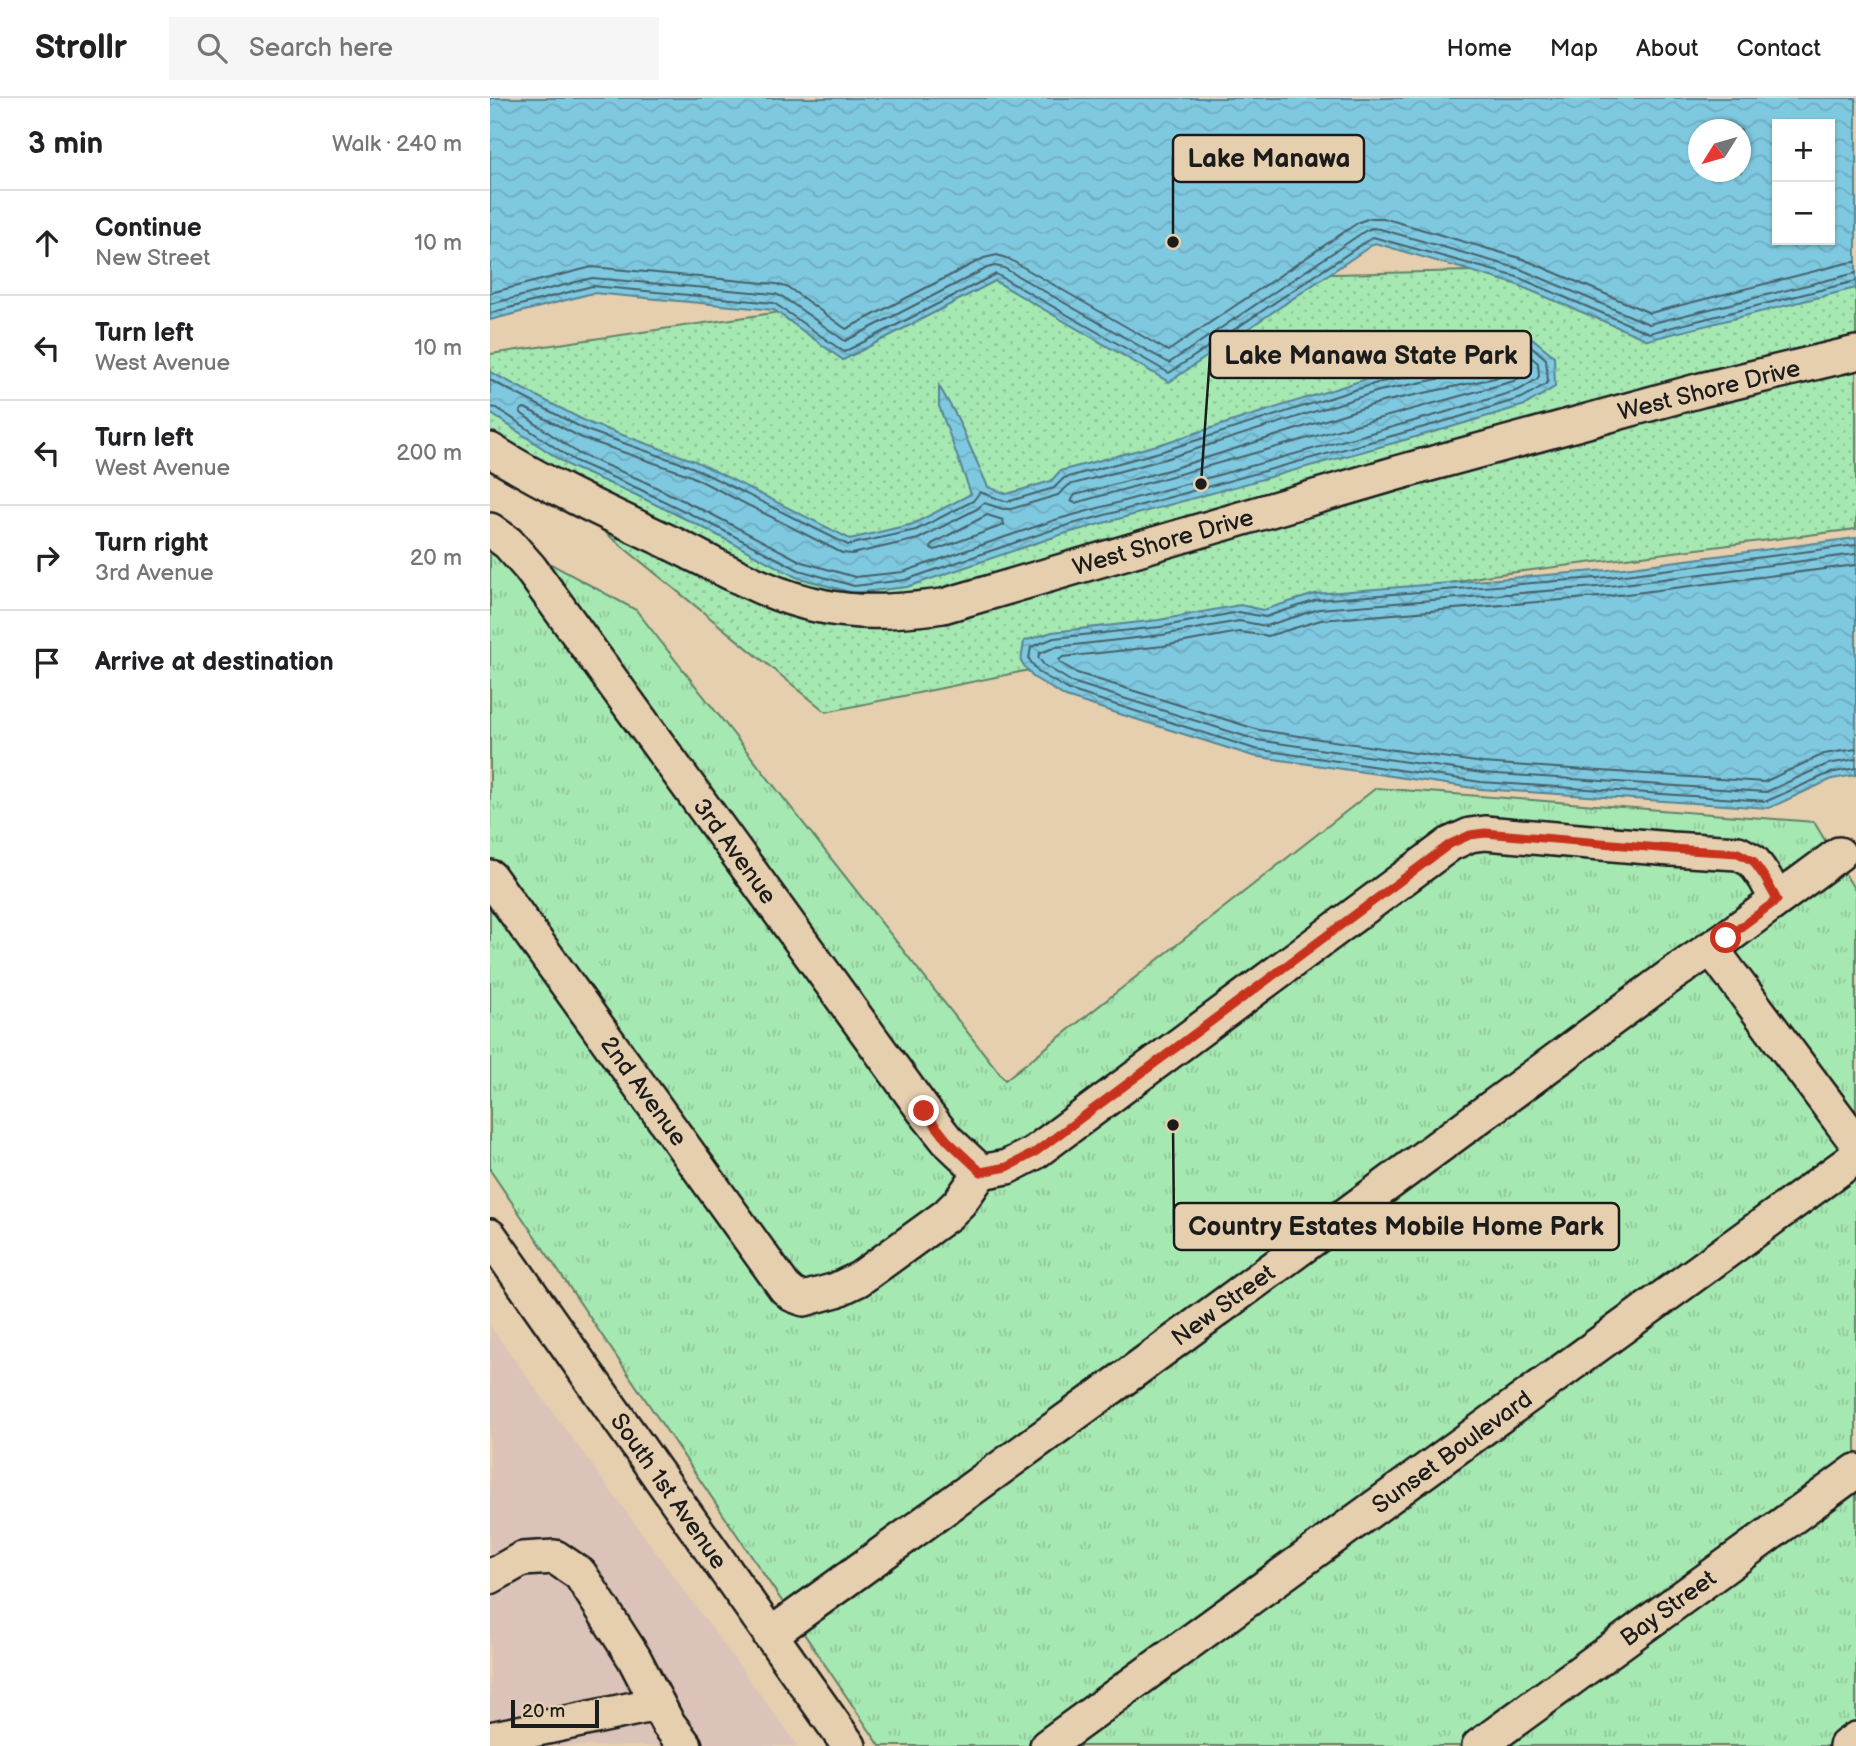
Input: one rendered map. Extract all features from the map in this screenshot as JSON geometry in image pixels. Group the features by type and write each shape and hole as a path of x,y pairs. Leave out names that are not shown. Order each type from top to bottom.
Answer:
{"street":[{"name":"West Shore Drive","path":"490,450 558,489 775,594 823,607 897,612 943,606 1410,469 1701,390 1856,353"},
{"name":"3rd Avenue","path":"490,530 508,542 530,568 924,1111 947,1140 981,1172"},
{"path":"981,1172 1007,1167 1034,1153 1450,844 1470,835 1485,833 1738,853 1753,861 1777,900"},
{"name":"New Street","path":"771,1635 1839,854"},
{"name":"2nd Avenue","path":"490,877 785,1288 793,1295 804,1298 836,1290 859,1279 947,1215 960,1202 981,1172"},
{"path":"1711,948 1856,1142"},
{"name":"Sunset Boulevard","path":"1047,1746 1856,1157"},
{"name":"South 1st Avenue","path":"490,1236 849,1746"},
{"name":"Bay Street","path":"1479,1746 1856,1471"},
{"path":"490,1577 522,1559 555,1557 580,1574 634,1658 667,1722 685,1746"},
{"path":"490,1739 657,1704"},
{"path":"1846,1746 1856,1739"}],"shaded area":[{"path":"490,1326 798,1746 490,1746"}],"green space":[{"path":"1856,263 1856,529 1484,576 826,712 490,439 490,354 995,281"},
{"path":"490,531 636,610 1005,1080 1376,788 1814,822 1856,892 1856,1746 880,1746 490,1170"}],"water":[{"path":"490,98 1856,98 1856,288 1648,340 1515,284 1375,243 1169,382 995,281 843,360 774,310 593,293 490,320"},
{"path":"1516,336 1532,338 1554,356 1555,387 1525,405 1060,535 907,587 853,593 796,577 706,529 571,467 490,413 490,372 589,423 695,461 850,539 913,524 971,494 939,406 939,386 957,417 988,487 1007,494 1051,481 1060,471 1161,444 1376,376 1488,353"},
{"path":"1856,538 1856,775 1832,779 1769,808 1480,789 1253,756 1066,697 1033,677 1021,662 1024,641 1052,632 1159,620 1240,605 1263,610 1315,594 1608,570"}],"place":[{"name":"Lake Manawa","path":"1173,242"},
{"name":"Lake Manawa State Park","path":"1201,484"},
{"name":"Country Estates Mobile Home Park","path":"1173,1125"}],"route":[{"path":"924,1111 947,1140 981,1172 1007,1167 1034,1153 1450,844 1470,835 1485,833 1738,853 1753,861 1777,900 1726,938"}]}
